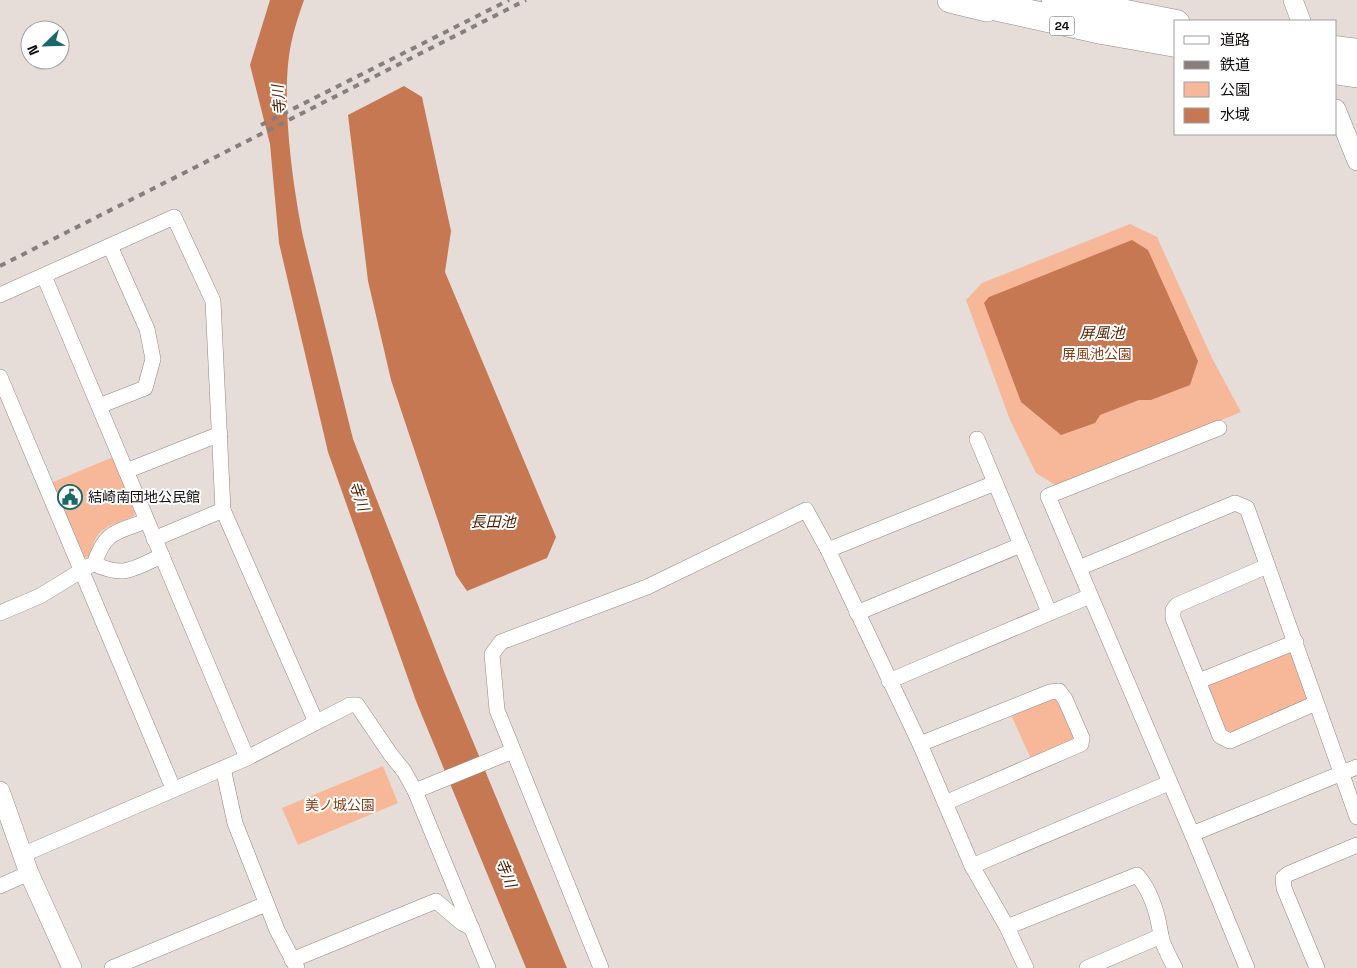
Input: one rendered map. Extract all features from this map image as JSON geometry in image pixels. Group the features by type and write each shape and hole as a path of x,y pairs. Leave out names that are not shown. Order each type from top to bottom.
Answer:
{"highway":[{"name":"24","path":"950,0 1100,34 1174,45"},
{"path":"968,0 1174,45"},
{"path":"1056,0 1174,24"},
{"name":"24","path":"1074,0 1184,20"},
{"path":"1337,46 1357,49"},
{"path":"1337,50 1357,53"},
{"path":"1337,68 1357,70"},
{"path":"1337,72 1357,75"}],"street":[{"path":"1293,0 1301,20"},
{"path":"1337,111 1357,161"},
{"path":"0,295 174,217 213,301 223,510 316,722"},
{"path":"99,406 145,388 153,359 146,329 110,246"},
{"path":"44,276 246,758"},
{"path":"0,377 87,567 173,788"},
{"path":"1219,428 1048,496 1192,834 1246,968"},
{"path":"126,471 220,434"},
{"path":"977,439 1049,612"},
{"path":"828,550 994,483"},
{"path":"1078,568 1235,503 1247,508 1357,818"},
{"path":"154,539 223,510"},
{"path":"601,968 508,753 497,710 492,654 501,642 647,587 806,510 828,550 920,744 972,866 1007,927 1026,968"},
{"path":"0,613 40,596 87,567 100,545 108,536 146,521"},
{"path":"857,613 1021,545"},
{"path":"87,567 113,572 125,572 162,556"},
{"path":"1267,566 1177,605 1172,610 1172,618 1200,682 1220,736 1230,741 1316,703"},
{"path":"890,681 1090,596"},
{"path":"1200,682 1296,642"},
{"path":"920,744 1050,692 1059,691 1072,714 1082,738 1081,744 1075,749 945,803"},
{"path":"22,855 246,758 350,705 357,705 391,755 419,790 488,968"},
{"path":"419,790 508,753"},
{"path":"1192,834 1357,767"},
{"path":"223,768 235,823 266,904 294,964 436,901 462,923 472,928"},
{"path":"972,866 1169,783"},
{"path":"0,791 8,809 29,873 72,968"},
{"path":"1317,968 1284,888 1283,878 1288,874 1357,845"},
{"path":"0,886 29,873"},
{"path":"1007,927 1137,875 1144,882 1161,925 1161,936 1175,968"},
{"path":"112,968 266,904"},
{"path":"1095,967 1161,936"}],"green space":[{"name":"屏風池公園","path":"1130,224 1157,237 1212,358 1241,412 1057,486 1036,473 1010,420 966,300 982,283"},
{"path":"113,457 135,511 134,516 104,529 96,539 90,556 83,558 51,483"},
{"path":"1292,649 1309,697 1307,702 1233,733 1224,729 1209,688 1211,681"},
{"path":"1052,698 1061,701 1077,738 1032,761 1011,715"},
{"name":"美ノ城公園","path":"383,766 398,803 298,845 282,808"}],"water":[{"name":"寺川","path":"270,0 304,0 292,38 288,66 287,116 292,169 304,241 353,439 445,674 567,968 526,968 416,701 328,452 279,243 270,144 250,65"},
{"name":"長田池","path":"404,86 422,97 451,231 445,272 556,537 547,558 467,591 456,575 391,380 368,281 348,115"},
{"name":"屏風池","path":"1132,240 1148,250 1198,361 1190,385 1151,400 1139,400 1100,415 1095,423 1061,435 1021,402 984,303 989,297"}],"railway":[{"path":"261,125 509,0"},
{"path":"0,266 526,0"}],"place":[{"name":"結崎南団地公民館","path":"70,497"}]}
